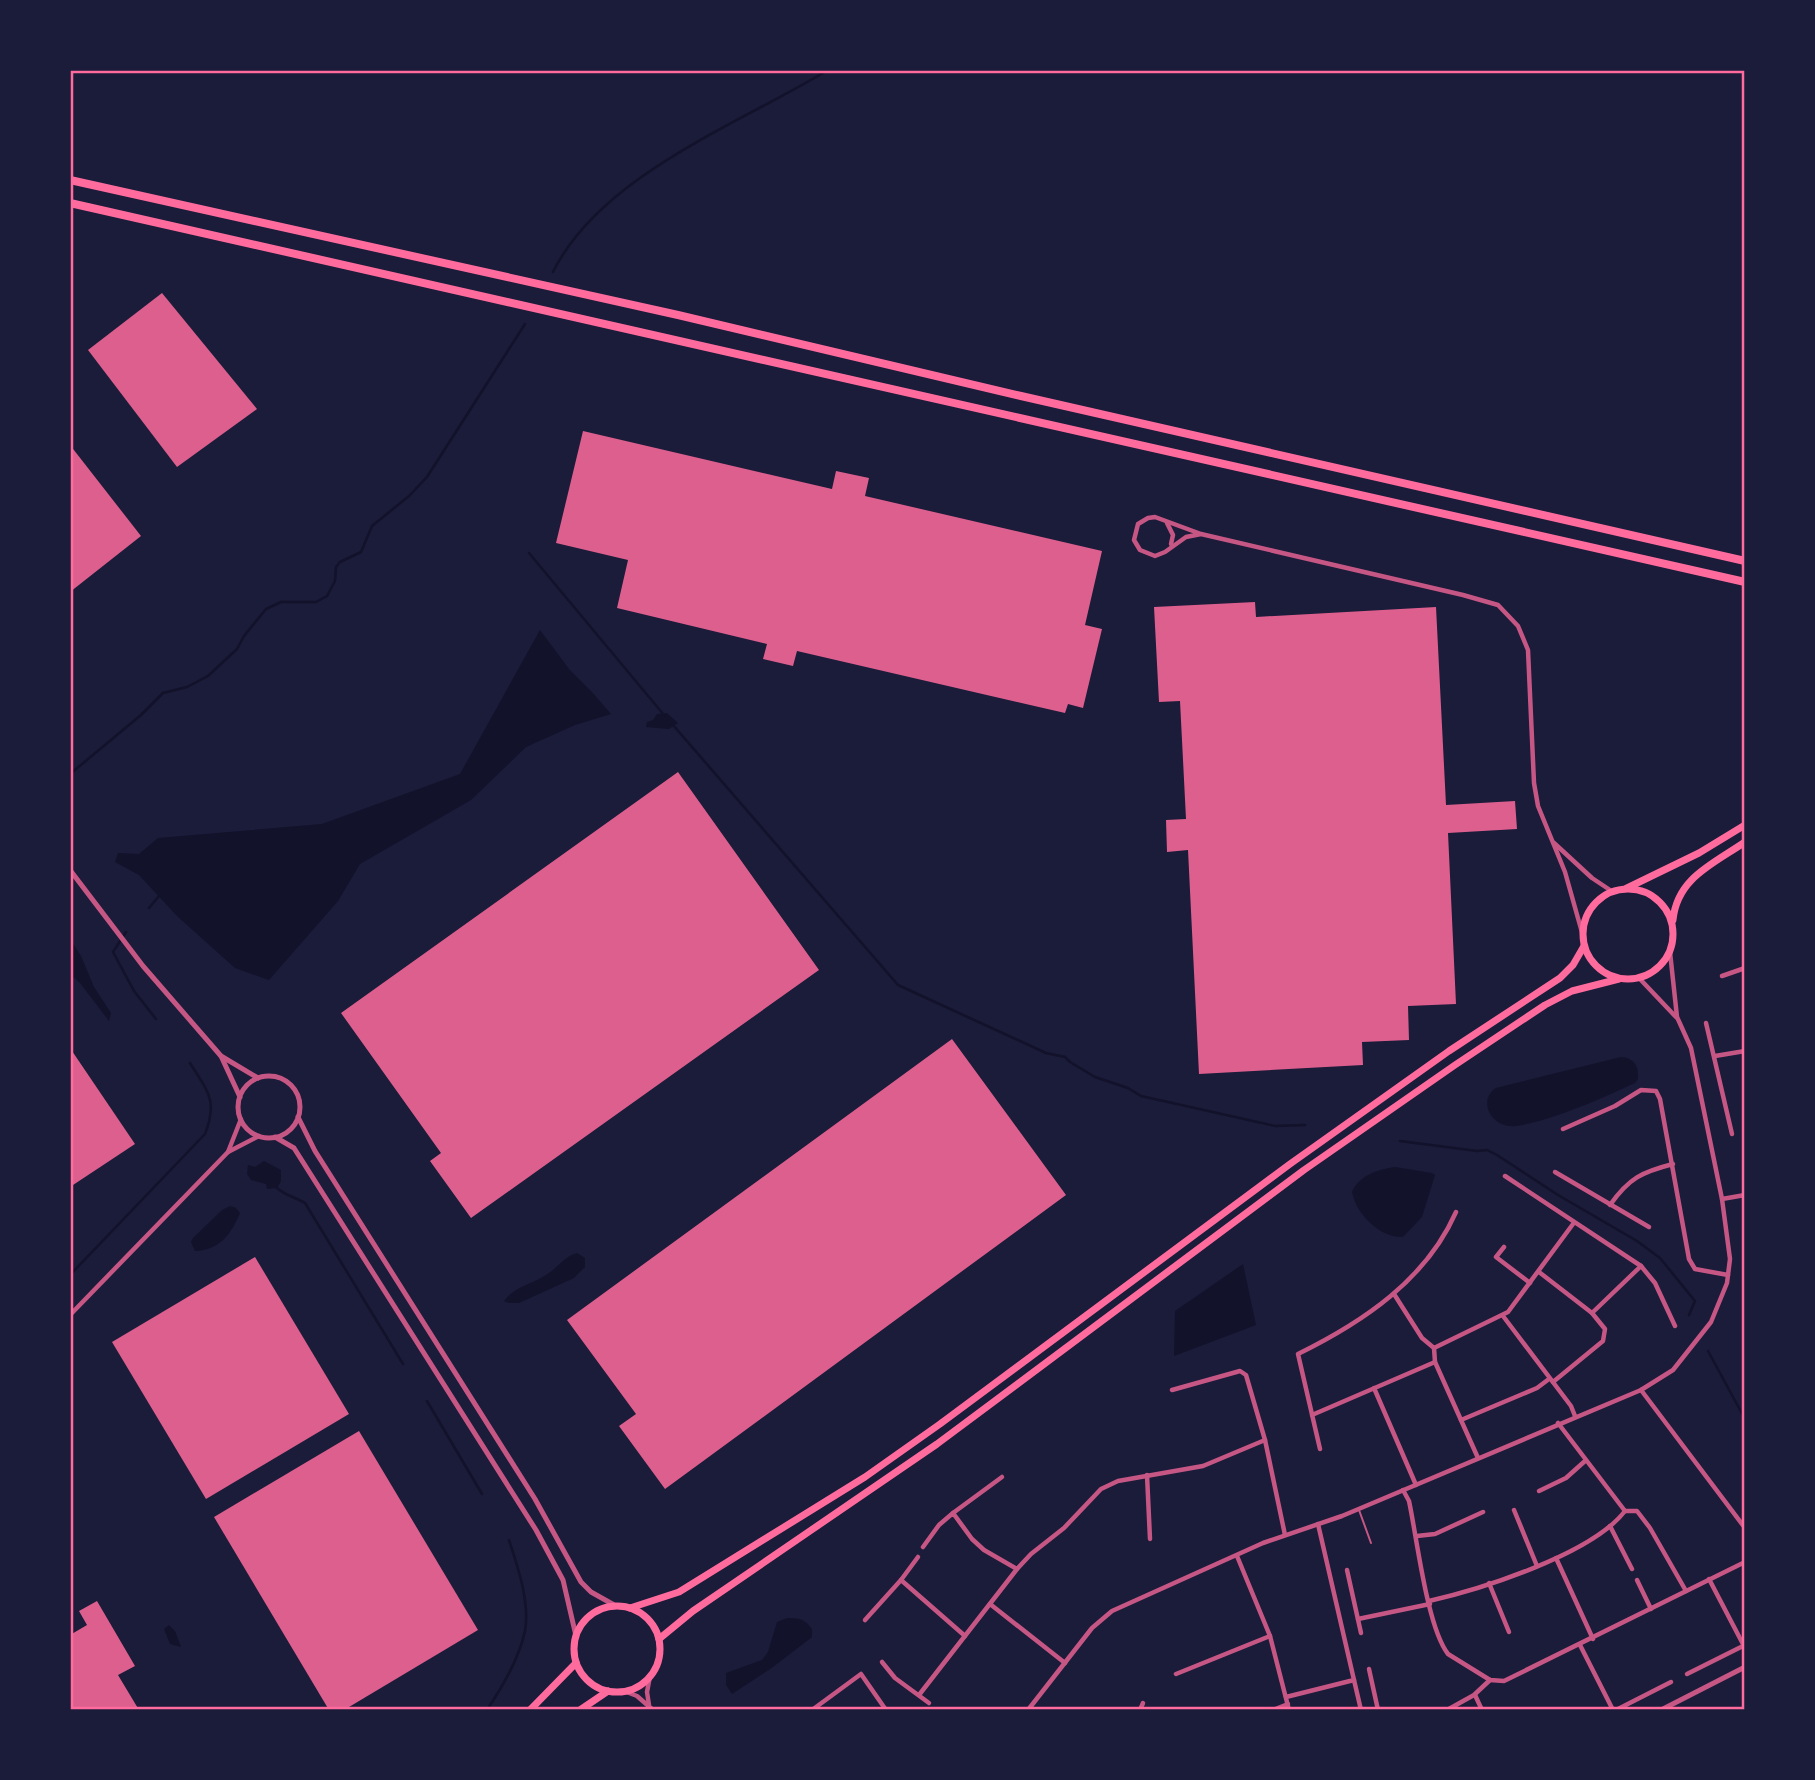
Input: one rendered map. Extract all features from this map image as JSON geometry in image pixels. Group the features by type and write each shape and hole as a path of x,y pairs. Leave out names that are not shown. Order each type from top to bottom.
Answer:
{"highway":[{"path":"70,180 678,315 1745,561"},
{"path":"70,203 1745,582"},
{"path":"1619,978 1597,967 1584,946 1585,922 1591,909 1600,899 1674,866 1745,825"},
{"path":"659,1639 692,1611 937,1444 1304,1170 1455,1065 1545,1005 1572,991 1619,978 1639,978 1657,968 1670,952 1674,906 1680,891 1699,873 1745,842"},
{"path":"1623,889 1647,893 1659,901 1672,924"},
{"path":"630,1608 679,1592 865,1477 1290,1164 1449,1051 1560,978 1573,965 1584,946"},
{"path":"616,1606 630,1608 643,1615 653,1626 659,1639 657,1665 650,1676 643,1683 624,1691 608,1691 594,1686 583,1676 573,1649 582,1624 591,1614 616,1606"},
{"path":"530,1710 576,1663"},
{"path":"580,1710 608,1691"}],"street":[{"path":"1201,534 1186,537 1162,554 1150,556 1140,551 1134,540 1135,529 1144,519 1155,517 1201,534 1498,605 1518,626 1528,650 1534,783 1538,806 1565,872 1583,936"},
{"path":"1167,522 1173,536 1169,547"},
{"path":"1554,842 1592,878 1613,892"},
{"path":"70,870 124,942 221,1056 240,1097"},
{"path":"1670,952 1676,1017"},
{"path":"1722,976 1745,968"},
{"path":"1028,1710 1092,1628 1112,1611 1156,1589 1285,1535 1359,1510 1558,1423 1641,1390 1673,1370 1696,1343 1711,1322 1728,1275 1730,1259 1722,1199 1691,1048 1676,1017 1639,978"},
{"path":"1706,1023 1732,1134"},
{"path":"1715,1056 1745,1051"},
{"path":"221,1056 258,1078"},
{"path":"278,1077 292,1086 299,1101 298,1117 285,1133 275,1137 259,1136 241,1119 238,1105 240,1097 250,1082 258,1078 278,1077"},
{"path":"1563,1129 1641,1090 1656,1091 1673,1164 1689,1259 1695,1269 1728,1275"},
{"path":"298,1117 315,1151 535,1499 581,1582 591,1592 616,1606"},
{"path":"228,1152 241,1119"},
{"path":"70,1315 228,1152 259,1136"},
{"path":"275,1137 294,1148 511,1488 562,1580 576,1636"},
{"path":"1610,1205 1622,1188 1642,1172 1673,1164"},
{"path":"1555,1172 1649,1227"},
{"path":"1505,1176 1573,1224 1581,1226 1641,1266 1655,1283 1675,1326"},
{"path":"1722,1199 1745,1195"},
{"path":"1320,1449 1298,1354 1364,1318 1394,1294 1432,1255 1449,1229 1456,1212"},
{"path":"1434,1348 1503,1316 1573,1224"},
{"path":"1504,1247 1496,1257 1530,1283"},
{"path":"1592,1313 1641,1266"},
{"path":"1461,1420 1551,1381 1603,1341 1605,1329 1592,1313 1538,1272"},
{"path":"1394,1294 1422,1338 1434,1348 1436,1362 1478,1458"},
{"path":"1503,1316 1571,1406 1575,1416"},
{"path":"1312,1415 1436,1362"},
{"path":"1172,1390 1240,1371 1245,1375 1265,1440 1285,1535"},
{"path":"1374,1388 1416,1485"},
{"path":"1641,1390 1745,1528"},
{"path":"1558,1423 1625,1511"},
{"path":"919,1695 1017,1569 1031,1554 1064,1528 1101,1489 1118,1481 1203,1466 1265,1440"},
{"path":"1539,1490 1566,1479 1585,1461"},
{"path":"1147,1475 1150,1539"},
{"path":"923,1547 939,1525 1002,1477"},
{"path":"1403,1490 1409,1501 1439,1638 1448,1654 1490,1680 1504,1681 1745,1562"},
{"path":"1514,1510 1537,1566"},
{"path":"1358,1619 1466,1592 1537,1566 1590,1540 1625,1511 1637,1511 1644,1520 1686,1591"},
{"path":"1417,1536 1435,1534 1483,1512"},
{"path":"953,1513 972,1539 984,1550 1017,1569"},
{"path":"1318,1524 1361,1710"},
{"path":"1610,1526 1632,1569"},
{"path":"1237,1556 1270,1636 1286,1697 1288,1707 1273,1710"},
{"path":"865,1620 918,1557"},
{"path":"1556,1558 1593,1639"},
{"path":"1346,1570 1361,1633"},
{"path":"1687,1674 1744,1645 1709,1579"},
{"path":"901,1580 965,1636"},
{"path":"1637,1580 1651,1609"},
{"path":"1489,1583 1509,1632"},
{"path":"990,1604 1065,1663"},
{"path":"1176,1674 1270,1636"},
{"path":"1580,1645 1614,1710 1671,1682"},
{"path":"882,1662 895,1678 929,1703"},
{"path":"1661,1710 1745,1667"},
{"path":"1368,1669 1378,1710"},
{"path":"812,1710 861,1674 886,1710"},
{"path":"650,1676 647,1692 651,1707"},
{"path":"1286,1697 1354,1680"},
{"path":"1447,1710 1474,1695 1490,1680"},
{"path":"624,1691 637,1696 651,1707"},
{"path":"1474,1695 1482,1710"},
{"path":"1140,1710 1143,1703"}],"lane":[{"path":"1359,1510 1371,1543"}],"shaded area":[{"path":"540,630 569,669 611,714 575,725 526,747 471,800 360,864 338,901 269,980 235,968 177,916 139,875 115,862 118,853 139,854 158,838 322,824 460,774"},
{"path":"667,713 678,723 669,729 646,727 647,722 653,720 657,714"},
{"path":"70,939 81,956 94,987 111,1013 109,1021 70,974"},
{"path":"1621,1057 1635,1064 1638,1079 1635,1083 1561,1114 1507,1126 1494,1118 1487,1106 1490,1093 1496,1088"},
{"path":"264,1161 281,1170 281,1181 277,1188 267,1189 266,1184 251,1180 247,1174 248,1165 255,1167"},
{"path":"1395,1167 1435,1175 1422,1217 1403,1237 1386,1233 1370,1223 1358,1208 1352,1192 1359,1182 1370,1174"},
{"path":"230,1206 240,1213 233,1228 223,1240 211,1248 195,1251 191,1242 193,1238 222,1210"},
{"path":"577,1253 585,1258 585,1267 574,1278 519,1303 504,1301 513,1292 546,1275"},
{"path":"1243,1264 1256,1325 1174,1356 1175,1311"},
{"path":"787,1618 807,1623 812,1629 812,1637 732,1694 726,1685 726,1673 762,1660 768,1652 777,1622"},
{"path":"169,1625 175,1631 181,1647 170,1644 164,1629"}],"building":[{"path":"162,293 257,409 177,467 88,350"},
{"path":"583,431 832,489 836,471 869,478 865,496 1102,551 1085,625 1102,629 1083,708 1068,704 1065,713 797,651 793,666 763,659 767,644 617,608 628,560 556,543"},
{"path":"70,445 141,536 70,592"},
{"path":"1255,602 1256,617 1436,607 1446,805 1515,801 1517,829 1448,833 1456,1004 1408,1006 1409,1040 1362,1042 1363,1065 1199,1074 1188,850 1167,852 1166,820 1186,819 1180,701 1159,702 1154,607"},
{"path":"678,772 819,970 471,1218 430,1161 441,1153 341,1013"},
{"path":"952,1039 1066,1195 665,1489 619,1426 636,1414 567,1320"},
{"path":"70,1048 135,1144 70,1187"},
{"path":"255,1257 349,1414 206,1499 112,1342"},
{"path":"359,1431 478,1630 344,1710 329,1710 214,1517"},
{"path":"97,1601 135,1666 118,1675 139,1710 70,1710 70,1635 87,1625 79,1611"}],"waterway":[{"path":"553,272 575,238 604,207 638,180 675,155 828,70"},
{"path":"70,774 141,715 163,693 187,687 208,676 237,649 266,609 281,602 316,602 327,596 335,581 336,567 340,562 361,552 372,526 409,496 427,477 525,324"},
{"path":"529,553 664,715"},
{"path":"673,725 898,985 1046,1053 1065,1057 1095,1077 1128,1088 1141,1096 1275,1126 1305,1125"},
{"path":"149,908 159,896"},
{"path":"126,932 113,952 134,991 156,1019"},
{"path":"70,1275 205,1134 211,1104 190,1063"},
{"path":"1400,1141 1487,1150 1497,1155 1660,1258 1695,1301 1689,1315"},
{"path":"277,1188 305,1203 403,1364"},
{"path":"1708,1351 1745,1419"},
{"path":"427,1401 482,1494"},
{"path":"487,1710 514,1662 525,1631 525,1597 509,1540"}]}
